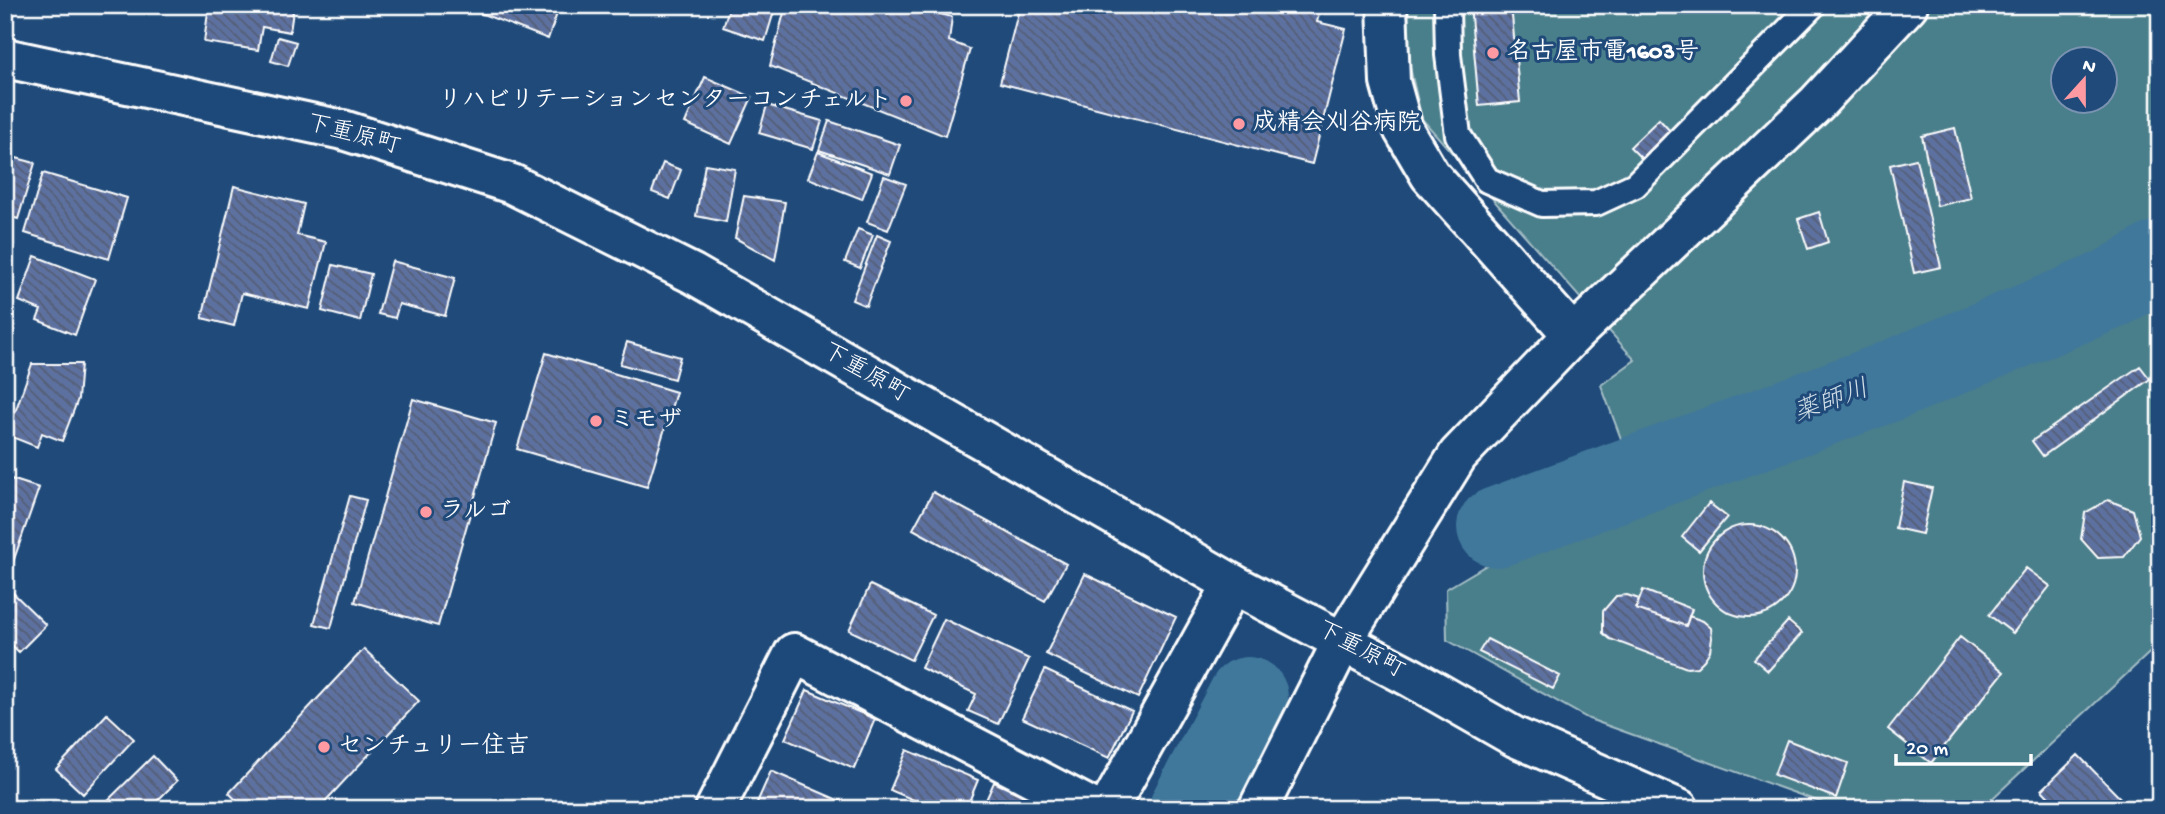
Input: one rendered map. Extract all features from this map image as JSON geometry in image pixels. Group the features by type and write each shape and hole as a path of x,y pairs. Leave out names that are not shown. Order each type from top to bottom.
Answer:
{"street":[{"path":"1387,5 1390,82 1403,129 1430,175 1573,335"},
{"path":"1258,809 1342,642 1458,455 1573,335 1817,103 1908,5"},
{"name":"下重原町","path":"5,58 343,130 512,184 693,274 1233,584 1515,737 1679,809"},
{"path":"1108,809 1233,584"},
{"path":"715,809 794,653 1094,809"}],"lane":[{"path":"1447,5 1448,55 1458,135 1487,180 1542,204 1595,203 1634,185 1813,5"}],"green space":[{"path":"1408,5 2160,5 2160,643 1981,809 1845,809 1589,719 1447,640 1446,589 1539,534 1643,498 1601,385 1635,360 1422,119 1409,63"}],"building":[{"path":"209,5 256,5 293,11 290,32 262,27 258,50 204,42"},
{"path":"459,5 560,5 548,39"},
{"path":"730,5 776,5 765,41 723,27"},
{"name":"リハビリテーションセンターコンチェルト","path":"786,5 908,5 952,17 949,41 970,49 945,136 770,66"},
{"name":"成精会刈谷病院","path":"1020,5 1321,5 1317,22 1346,29 1312,164 1000,83"},
{"path":"1470,5 1511,5 1520,102 1479,106"},
{"path":"278,37 296,42 288,66 271,61"},
{"path":"705,77 752,97 731,144 685,123"},
{"path":"767,105 822,121 813,149 759,133"},
{"path":"1659,119 1671,132 1642,159 1630,147"},
{"path":"829,121 900,145 890,174 819,150"},
{"path":"1955,128 1971,198 1937,206 1922,136"},
{"path":"818,152 872,173 862,199 808,178"},
{"path":"5,155 35,163 18,219 5,215"},
{"path":"1916,159 1941,267 1914,273 1890,165"},
{"path":"663,163 681,170 670,199 652,192"},
{"path":"705,164 735,169 726,222 696,216"},
{"path":"43,173 127,198 109,259 25,233"},
{"path":"884,176 906,184 888,230 867,222"},
{"path":"234,186 304,204 297,235 326,242 309,309 242,293 234,326 202,318"},
{"path":"744,196 785,202 775,260 735,238"},
{"path":"1819,212 1828,242 1808,249 1798,219"},
{"path":"858,229 873,235 860,268 845,262"},
{"path":"877,235 891,241 866,306 852,300"},
{"path":"35,256 95,279 75,335 37,320 41,310 19,301"},
{"path":"392,261 455,278 445,316 399,304 395,318 378,314"},
{"path":"333,265 371,274 360,321 322,311"},
{"path":"627,342 680,357 674,379 620,364"},
{"name":"ミモザ","path":"546,353 676,392 647,487 517,449"},
{"path":"32,364 81,364 78,399 62,441 42,433 37,447 7,435"},
{"path":"2140,366 2150,379 2043,456 2032,441"},
{"name":"ラルゴ","path":"413,399 496,423 438,626 355,602"},
{"path":"5,477 39,488 13,562 5,559"},
{"path":"1904,482 1932,488 1922,534 1895,528"},
{"path":"933,492 1066,564 1045,601 913,529"},
{"path":"350,496 366,500 331,628 314,624"},
{"path":"2108,500 2133,510 2140,536 2124,557 2098,558 2081,539 2085,513"},
{"path":"1709,503 1727,517 1699,551 1682,537"},
{"path":"1749,525 1766,529 1781,539 1791,554 1795,571 1791,588 1781,603 1766,613 1749,617 1732,613 1717,603 1707,588 1703,571 1707,554 1717,539 1732,529"},
{"path":"2026,568 2050,586 2013,633 1989,615"},
{"path":"1085,574 1176,617 1138,698 1046,654"},
{"path":"5,585 46,625 19,652 5,639"},
{"path":"870,585 933,615 911,660 849,630"},
{"path":"1643,590 1692,609 1686,626 1636,609"},
{"path":"1627,595 1639,599 1636,609 1686,626 1689,616 1703,621 1711,628 1712,638 1710,651 1704,660 1697,667 1687,668 1610,639 1603,633 1603,611 1616,596"},
{"path":"944,619 1029,659 998,724 968,711 976,694 921,668"},
{"path":"1788,621 1802,633 1768,671 1754,659"},
{"path":"1960,637 2004,672 1931,763 1888,729"},
{"path":"1487,639 1560,676 1553,689 1479,652"},
{"name":"センチュリー住吉","path":"364,649 419,701 318,809 245,809 229,793"},
{"path":"1045,670 1132,711 1109,758 1022,718"},
{"path":"807,690 875,719 854,769 785,739"},
{"path":"107,714 134,739 83,794 56,769"},
{"path":"1787,740 1848,763 1836,798 1774,775"},
{"path":"907,750 978,780 966,809 935,809 890,790"},
{"path":"2078,755 2127,805 2123,809 2060,809 2042,790"},
{"path":"153,756 177,781 149,809 99,809"},
{"path":"771,771 852,806 851,809 755,807"},
{"path":"994,782 1052,809 982,809"}],"waterway":[{"name":"薬師川","path":"1497,527 1888,382 2111,289 2160,260"},
{"name":"薬師川","path":"1189,809 1248,697"}],"place":[{"name":"名古屋市電1603号","path":"1493,53"},
{"name":"リハビリテーションセンターコンチェルト","path":"906,101"},
{"name":"成精会刈谷病院","path":"1239,124"},
{"name":"ミモザ","path":"596,421"},
{"name":"ラルゴ","path":"426,512"},
{"name":"センチュリー住吉","path":"324,747"}]}
